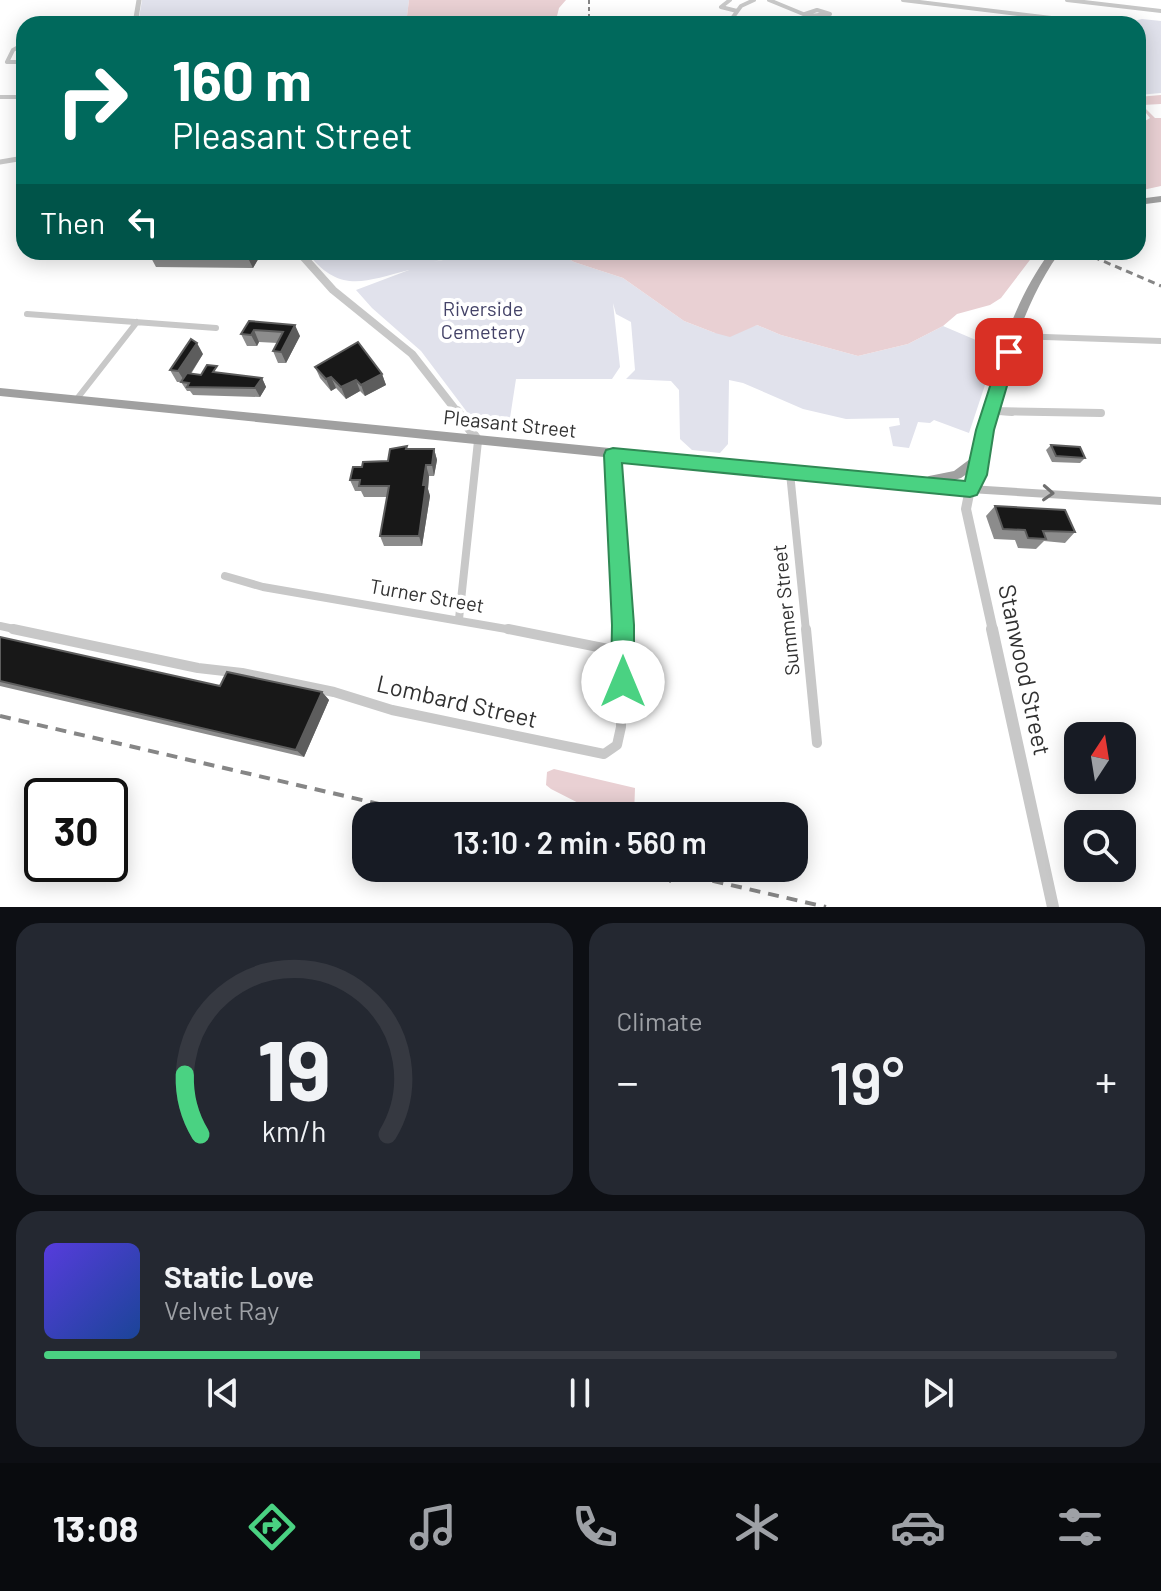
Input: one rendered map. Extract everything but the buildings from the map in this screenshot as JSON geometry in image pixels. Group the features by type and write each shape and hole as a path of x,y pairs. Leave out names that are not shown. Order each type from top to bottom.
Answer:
{"highway":[{"path":"970,489 978,475 991,411 1015,336 1037,278 1049,260"},
{"name":"Pleasant Street","path":"0,392 970,489"},
{"path":"902,484 951,478 980,458"}],"main road":[{"name":"Pleasant Street","path":"970,489 1161,501"}],"street":[{"path":"737,11 721,7 732,0 746,3"},
{"path":"734,16 746,3 754,0"},
{"path":"769,0 816,16"},
{"path":"903,0 1025,16"},
{"path":"1066,0 1161,11"},
{"path":"1128,0 1131,8"},
{"path":"805,14 817,10 830,14 825,16"},
{"path":"16,48 7,62 16,63"},
{"path":"305,260 312,270 388,331 419,361 478,441 459,619"},
{"path":"27,314 216,328"},
{"path":"76,400 137,322"},
{"path":"1015,336 1161,341"},
{"path":"991,411 1101,413"},
{"name":"Lombard Street","path":"0,626 198,668 273,679 334,692 392,710 604,754 617,745 621,727 623,652 613,455"},
{"name":"Summer Street","path":"790,473 817,743"},
{"name":"Stanwood Street","path":"970,489 966,509 1053,907"},
{"name":"Turner Street","path":"225,576 263,587 459,619 623,652"}],"green space":[{"path":"142,0 409,0 407,16 139,16"},
{"path":"1146,19 1161,21 1161,93 1146,94"},
{"name":"Riverside Cemetery","path":"314,260 571,260 623,278 684,321 715,333 757,325 781,335 858,356 908,344 943,326 997,349 969,433 934,420 930,423 918,422 909,448 893,446 889,427 900,425 899,418 846,419 803,409 729,380 728,444 720,453 692,450 680,439 679,390 671,381 626,379 635,370 631,322 616,314 613,303 620,367 612,379 516,379 508,431 484,429 476,424 421,351 356,290 409,270 354,281 343,280"}],"shaded area":[{"path":"409,0 566,0 557,16 407,16"},
{"path":"1161,95 1161,104 1146,105 1146,96"},
{"path":"1146,109 1155,118 1161,118 1161,186 1146,189 1146,120 1150,118"},
{"path":"571,260 1030,260 1001,298 990,305 957,314 943,326 908,344 858,356 781,335 757,325 730,337 715,333 684,321 623,278"},
{"path":"554,769 635,788 634,802 577,802 546,785 547,772"}],"railway":[{"path":"589,0 589,16"},
{"path":"1101,260 1161,286"},
{"path":"0,716 371,802"},
{"path":"718,882 826,907"}],"route":[{"path":"623,682 623,625 613,455 970,489 978,475 985,430 1009,352"}]}
